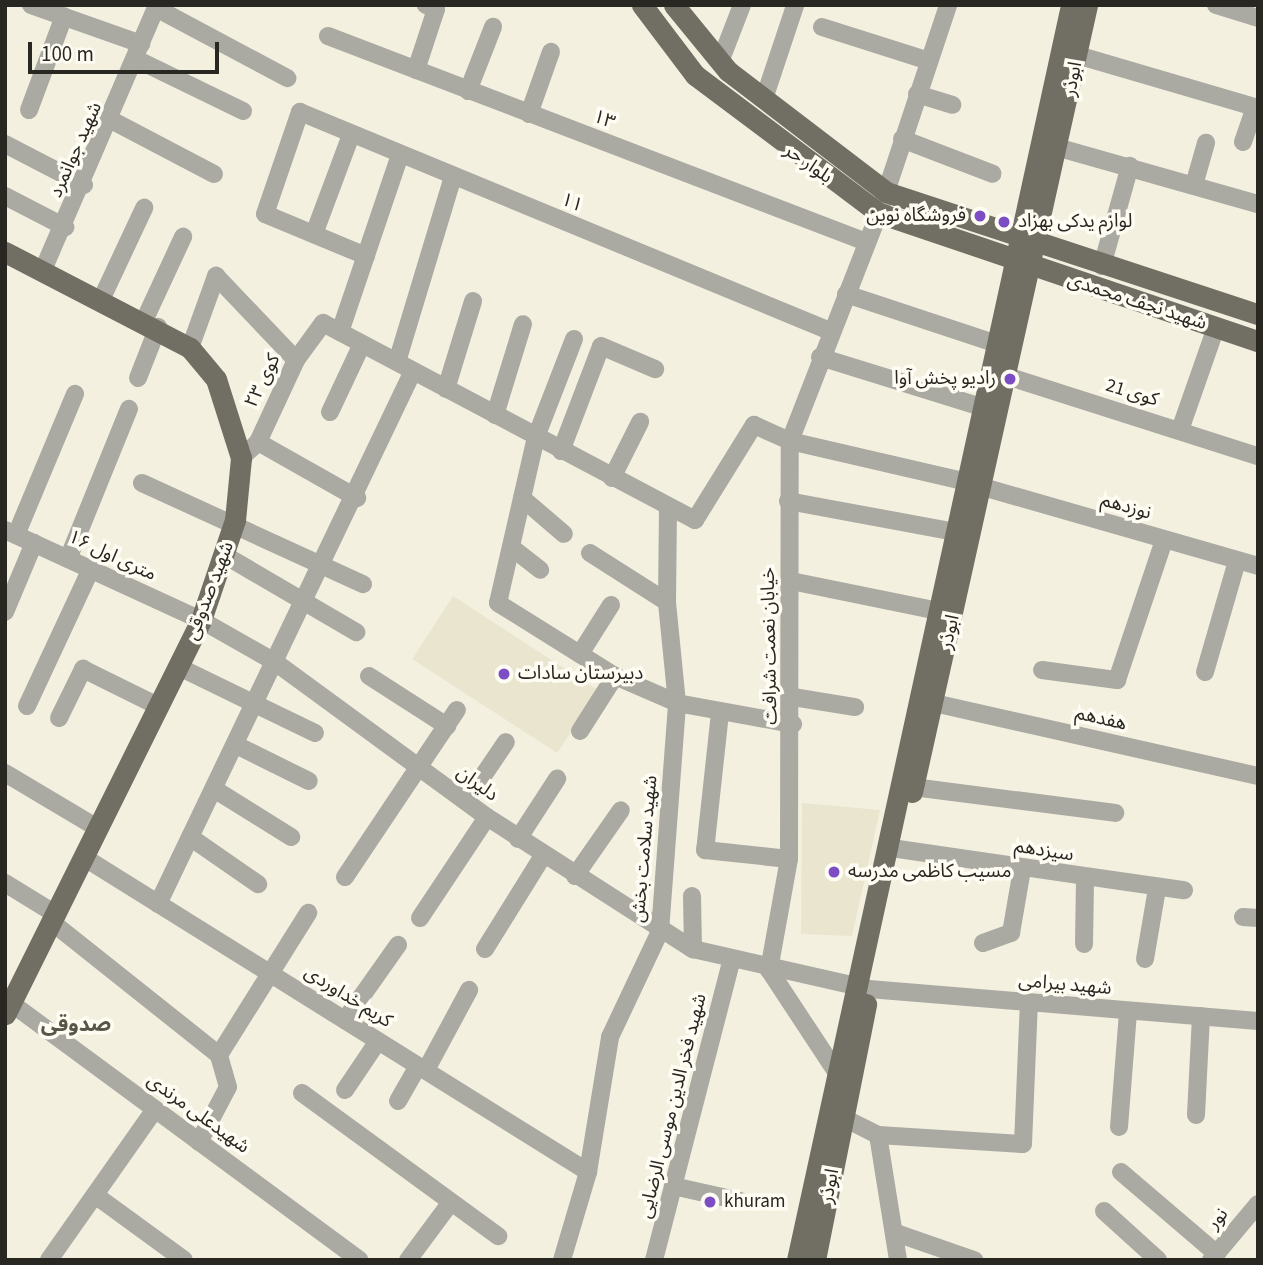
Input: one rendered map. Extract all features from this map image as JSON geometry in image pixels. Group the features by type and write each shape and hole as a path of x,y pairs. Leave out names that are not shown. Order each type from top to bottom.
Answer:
{"main road":[{"name":"ابوذر","path":"1051,145 1071,5"},
{"name":"ابوذر","path":"797,1260 837,1113 837,1073 862,988 934,703 975,485 1023,265 1051,145 1077,55 1087,5"},
{"name":"بلوار حر","path":"640,6 695,75 879,213 1023,265"},
{"name":"بلوار حر","path":"684,11 720,62 886,192 1028,243"},
{"name":"شهید نجف محمدی","path":"1028,243 1258,314"},
{"name":"شهید صدوقی","path":"5,252 151,324 190,348 216,379 242,458 235,520 226,556 201,620 55,919 10,995"},
{"name":"شهید نجف محمدی","path":"1023,265 1258,341"},
{"name":"ابوذر","path":"815,1260 837,1113 939,611 956,532 975,485"}],"street":[{"path":"31,5 64,16 139,52 243,111"},
{"path":"416,70 436,9 426,5"},
{"path":"720,62 742,5"},
{"name":"خیابان نعمت شرافت","path":"769,970 789,859 793,724 788,501 790,441 830,331 879,213 948,5"},
{"path":"1216,5 1252,13"},
{"path":"764,99 795,6"},
{"path":"157,7 287,78"},
{"name":"شهید جوانمرد","path":"43,270 113,121 157,7"},
{"path":"29,110 64,16"},
{"path":"468,91 493,27"},
{"path":"822,27 929,61"},
{"name":"۱۳","path":"327,36 866,242"},
{"path":"529,114 551,52"},
{"path":"1077,55 1257,108 1243,142"},
{"path":"918,93 952,105"},
{"name":"۱۱","path":"314,234 265,214 300,112 830,331"},
{"path":"113,121 214,173"},
{"path":"351,135 314,234 366,256"},
{"path":"902,139 993,174"},
{"path":"1194,185 1206,143"},
{"path":"5,144 84,185"},
{"path":"1051,145 1258,204"},
{"path":"400,155 341,332 668,508"},
{"path":"1102,266 1130,166"},
{"path":"397,362 453,177"},
{"path":"5,196 65,228"},
{"path":"101,300 144,208"},
{"path":"138,378 151,324 183,237"},
{"path":"190,348 216,276 296,360"},
{"path":"846,294 1007,347"},
{"path":"446,389 473,301"},
{"name":"کوی ۲۳","path":"242,458 258,442 296,360 323,323 341,332"},
{"path":"495,415 523,324"},
{"path":"1180,430 1216,327"},
{"path":"574,339 536,437 498,603 615,676 677,703 720,713 793,724"},
{"path":"330,412 362,344"},
{"path":"561,451 601,346 655,369"},
{"path":"820,357 992,411"},
{"path":"158,904 357,498 413,371"},
{"name":"کوی 21","path":"1001,374 1257,451"},
{"path":"10,532 75,394"},
{"path":"68,559 129,409"},
{"path":"612,478 640,422"},
{"name":"نوزدهم","path":"668,508 695,520 754,425 790,441 975,485 1258,566"},
{"path":"258,442 357,498"},
{"path":"142,483 235,520 363,584"},
{"path":"522,498 564,534"},
{"path":"788,501 956,532"},
{"name":"شهید سلامت بخش","path":"562,1260 588,1172 610,1037 660,931 677,703 667,602 668,508"},
{"name":"۱۶ متری اول","path":"10,532 201,620 275,662"},
{"path":"1042,670 1117,680 1164,540"},
{"path":"5,612 34,543"},
{"path":"511,547 540,570"},
{"path":"590,553 667,602"},
{"path":"226,556 356,632"},
{"path":"1205,672 1237,561"},
{"path":"27,706 91,569"},
{"path":"791,581 939,611"},
{"path":"580,654 611,605"},
{"name":"دلیران","path":"275,662 486,817 660,931 693,949 731,962 769,970"},
{"path":"179,667 315,733"},
{"path":"59,718 83,669 160,707"},
{"path":"369,676 447,726"},
{"path":"580,731 615,676"},
{"path":"793,697 855,707"},
{"name":"هفدهم","path":"934,703 1258,776"},
{"path":"345,877 421,769 457,710"},
{"path":"720,713 705,849 789,859"},
{"path":"466,801 506,742"},
{"path":"236,745 309,781"},
{"path":"5,773 99,830"},
{"path":"518,839 557,779"},
{"path":"913,787 1115,813"},
{"path":"214,789 291,838"},
{"path":"575,876 621,810"},
{"path":"420,918 486,817"},
{"path":"190,838 258,884"},
{"name":"سیزدهم","path":"898,849 1085,879 1184,890"},
{"path":"485,949 543,856"},
{"name":"کریم خداوردی","path":"85,858 588,1172"},
{"path":"983,943 1011,933 1022,869"},
{"path":"1084,944 1085,879"},
{"path":"5,883 55,919 219,1055 228,1087 200,1142"},
{"path":"1145,959 1157,889"},
{"path":"692,896 693,949"},
{"path":"219,1055 268,972 308,913"},
{"path":"345,1020 398,945"},
{"name":"شهید فخر الدین موسی الرضایی","path":"654,1260 731,962"},
{"path":"769,970 837,1073"},
{"name":"شهید بیرامی","path":"769,970 862,988 1258,1021"},
{"path":"398,1101 422,1068 469,990"},
{"name":"شهیدعلی مرندی","path":"10,995 155,1109 360,1260"},
{"path":"837,1113 878,1135 1023,1144 1029,1003"},
{"path":"1119,1127 1128,1012"},
{"path":"1196,1115 1202,1016"},
{"path":"345,1090 378,1041"},
{"path":"302,1093 498,1236"},
{"path":"49,1260 155,1109"},
{"path":"878,1135 896,1233 898,1260"},
{"path":"1121,1172 1214,1257"},
{"path":"673,1186 740,1201"},
{"path":"95,1195 184,1260"},
{"path":"408,1260 451,1202"},
{"name":"نور","path":"1214,1257 1258,1204"},
{"path":"1104,1211 1158,1260"},
{"path":"896,1233 974,1260"}],"shaded area":[{"name":"دبیرستان سادات","path":"453,596 598,690 557,753 412,659"},
{"name":"مسیب کاظمی مدرسه","path":"802,803 880,810 852,936 801,934"}],"place":[{"name":"فروشگاه نوین","path":"980,216"},
{"name":"لوازم یدکی بهزاد","path":"1004,222"},
{"name":"رادیو پخش آوا","path":"1010,379"},
{"name":"دبیرستان سادات","path":"504,674"},
{"name":"مسیب کاظمی مدرسه","path":"834,872"},
{"name":"khuram","path":"710,1202"}],"district":[{"name":"صدوقی","path":"76,1024"}]}
